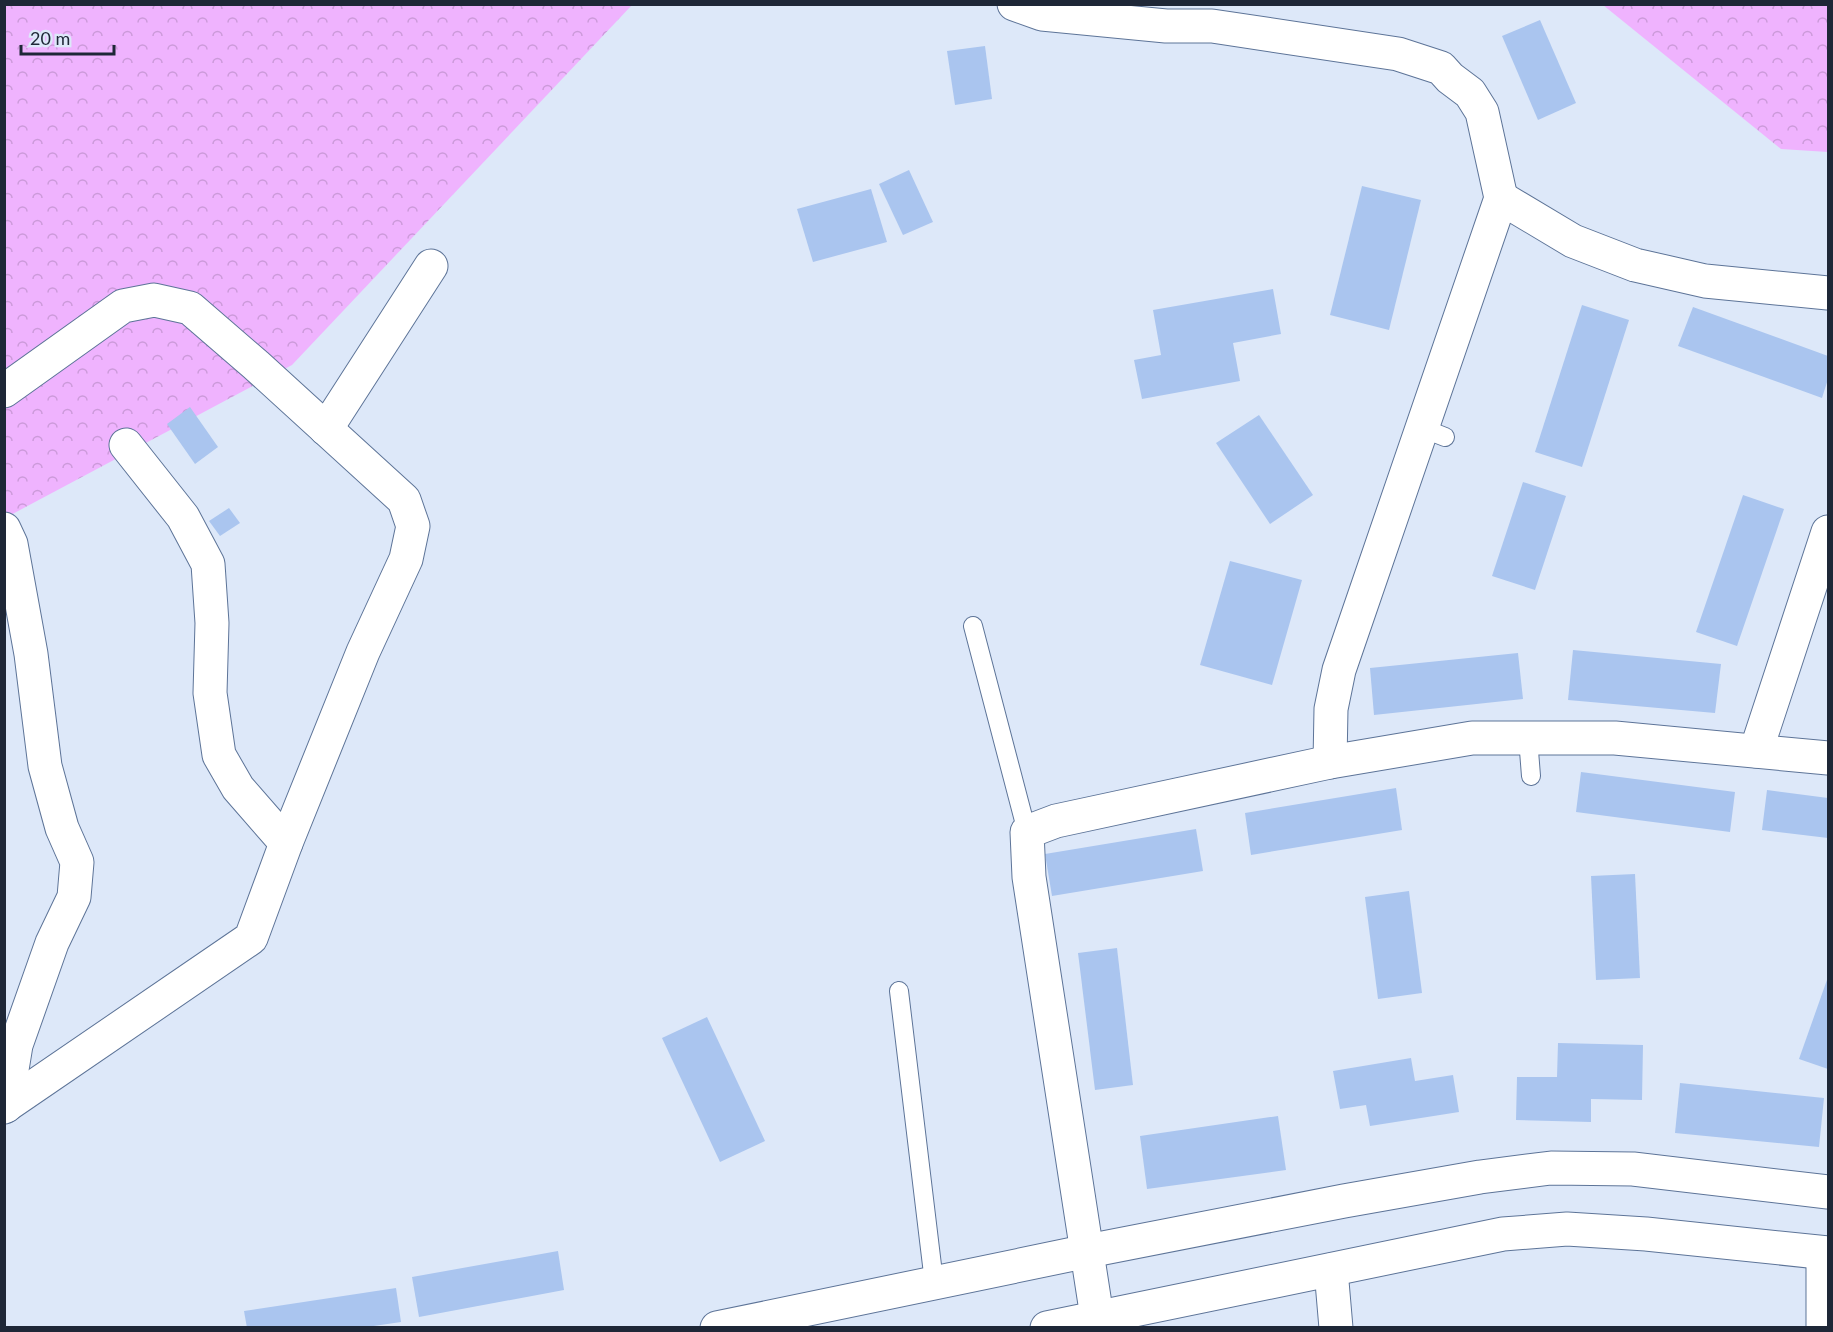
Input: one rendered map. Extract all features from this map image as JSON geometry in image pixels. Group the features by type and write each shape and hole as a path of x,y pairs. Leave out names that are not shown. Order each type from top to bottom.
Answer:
{"street":[{"path":"1014,4 1041,14 1166,26 1223,28 1398,54 1441,68 1470,93 1482,112 1501,198 1433,432 1338,670 1331,709 1330,762"},
{"path":"1501,198 1573,241 1635,264 1705,281 1828,293"},
{"path":"326,429 431,266"},
{"path":"4,391 123,306 154,300 189,308 256,365 404,500 413,526 406,559 363,652 286,843 251,938 5,1106"},
{"path":"126,445 183,517 208,564 212,622 210,693 219,755 238,788 286,843"},
{"path":"4,529 11,544 31,654 45,766 62,828 76,862 74,897 10,1039 5,1106"},
{"path":"1756,751 1828,532"},
{"path":"1097,1317 1029,877 1027,832 1056,821 1330,762 1472,738 1615,738 1828,758"},
{"path":"717,1328 934,1282 1344,1201 1480,1177 1551,1168 1633,1169 1828,1192"},
{"path":"1047,1328 1503,1234 1568,1228 1826,1253 1823,1328"},
{"path":"1330,1270 1336,1328"}],"lane":[{"path":"973,626 1027,832"},
{"path":"1528,738 1531,776"},
{"path":"899,991 934,1282"}],"green space":[{"path":"5,5 632,5 292,365 5,518"},
{"path":"1603,5 1828,5 1828,152 1781,149"}],"building":[{"path":"1540,20 1576,103 1538,120 1502,36"},
{"path":"985,46 992,99 955,105 947,51"},
{"path":"909,170 933,222 903,235 879,184"},
{"path":"1362,186 1421,200 1389,330 1330,315"},
{"path":"871,189 887,242 813,262 797,209"},
{"path":"1273,289 1281,334 1233,343 1240,381 1142,399 1134,360 1161,355 1153,310"},
{"path":"1582,305 1629,320 1582,467 1535,452"},
{"path":"1693,307 1828,356 1828,379 1822,398 1678,346"},
{"path":"190,407 218,447 195,464 167,424"},
{"path":"1259,415 1313,495 1270,524 1216,443"},
{"path":"1523,482 1566,496 1535,590 1492,576"},
{"path":"1743,495 1784,509 1737,646 1696,632"},
{"path":"229,508 240,523 220,536 209,521"},
{"path":"1230,561 1302,580 1272,685 1200,665"},
{"path":"1573,650 1721,664 1715,713 1568,700"},
{"path":"1518,653 1523,699 1374,715 1370,668"},
{"path":"1581,772 1735,792 1730,832 1576,812"},
{"path":"1396,788 1402,830 1251,855 1245,813"},
{"path":"1767,790 1828,798 1828,838 1762,830"},
{"path":"1196,829 1203,871 1052,896 1045,854"},
{"path":"1635,874 1640,978 1596,980 1591,876"},
{"path":"1409,891 1422,993 1378,999 1365,897"},
{"path":"1117,948 1133,1085 1095,1090 1078,953"},
{"path":"1828,977 1828,1069 1799,1059"},
{"path":"707,1017 765,1141 720,1162 662,1038"},
{"path":"1558,1043 1643,1045 1642,1100 1591,1099 1591,1122 1516,1120 1517,1077 1557,1077"},
{"path":"1411,1058 1415,1081 1453,1075 1459,1112 1370,1126 1366,1105 1340,1109 1333,1071"},
{"path":"1680,1083 1824,1098 1819,1147 1675,1133"},
{"path":"1278,1116 1286,1170 1147,1189 1140,1136"},
{"path":"558,1251 564,1290 419,1317 412,1277"},
{"path":"396,1288 401,1322 360,1328 247,1328 244,1311"}]}
